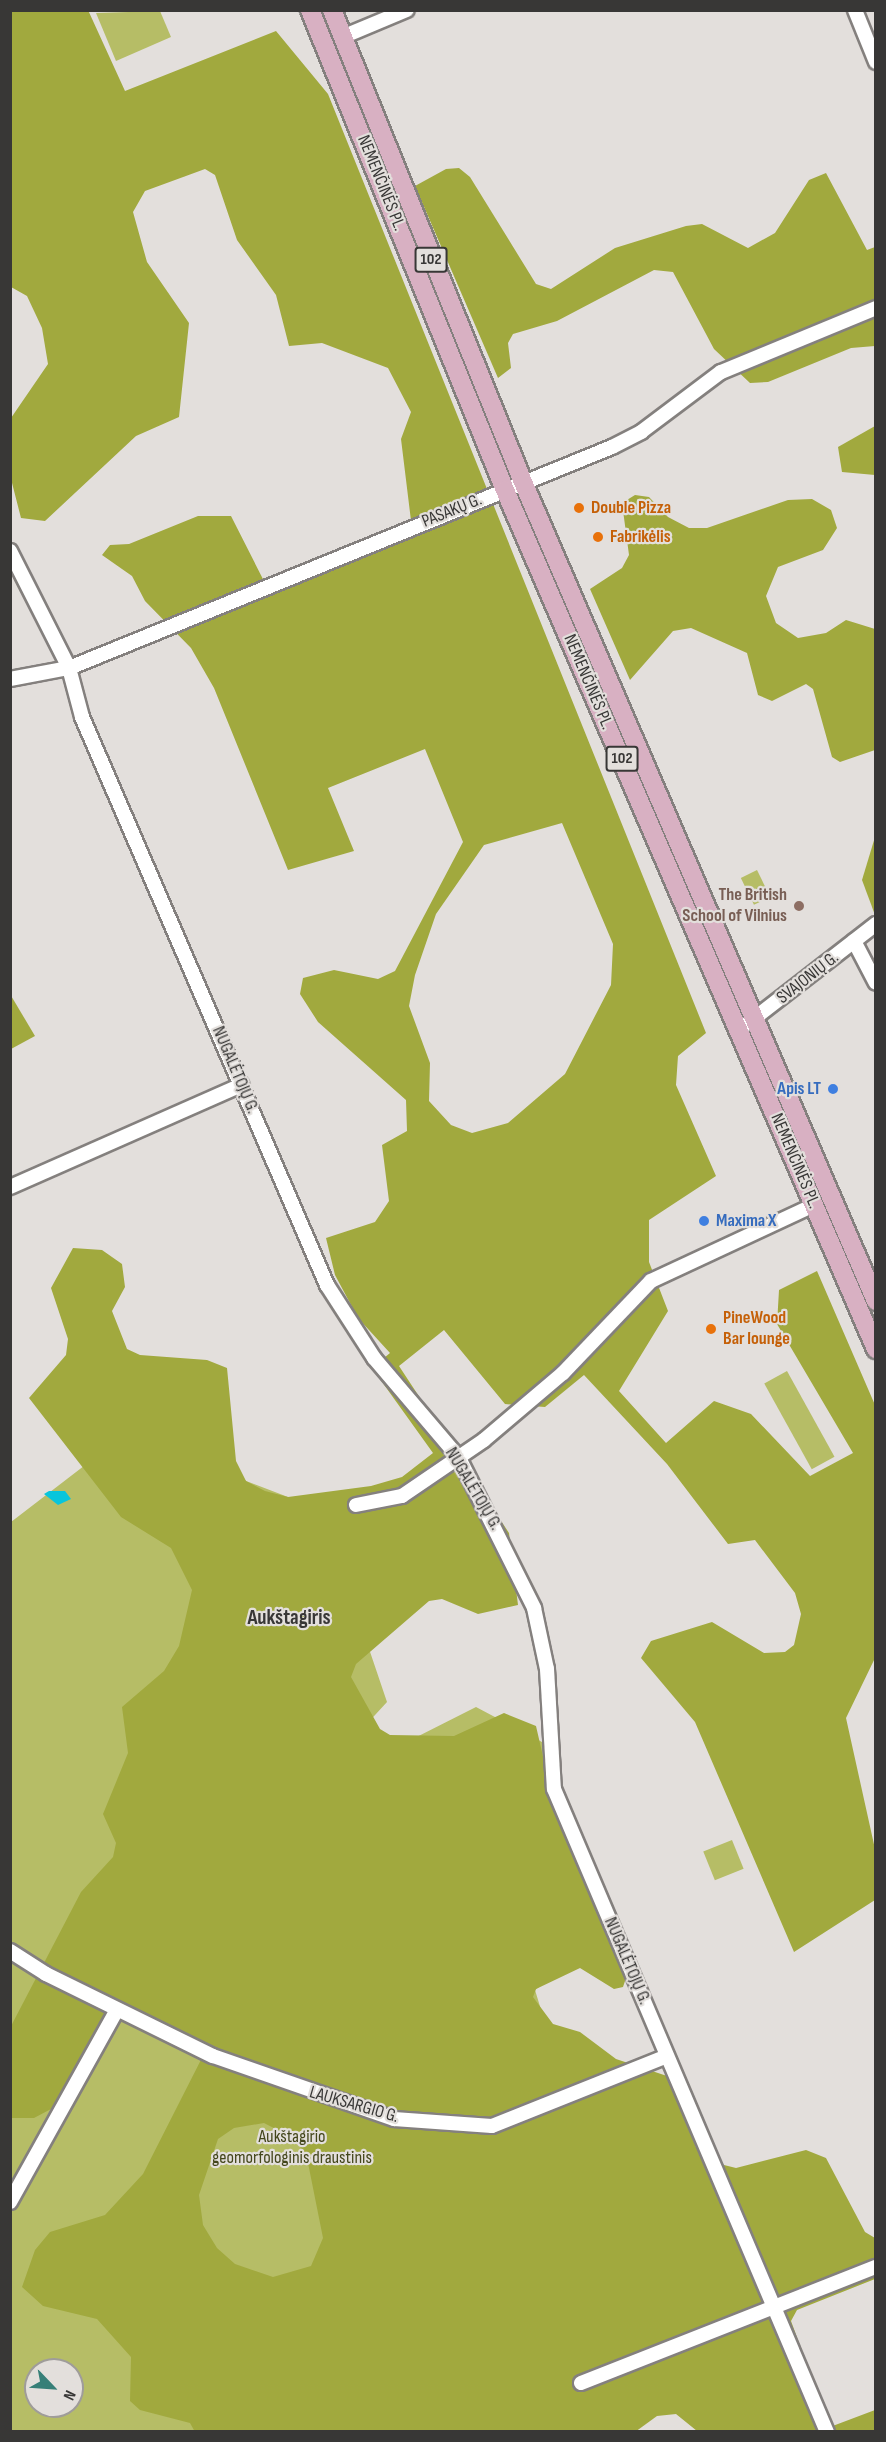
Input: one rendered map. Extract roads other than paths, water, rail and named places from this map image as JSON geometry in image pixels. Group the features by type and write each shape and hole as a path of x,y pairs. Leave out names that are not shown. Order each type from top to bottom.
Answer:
{"main road":[{"name":"NEMENČINĖS PL.","path":"310,10 505,489 746,1024 876,1301"},
{"name":"NEMENČINĖS PL.","path":"332,10 746,1024 814,1205 876,1349"}],"street":[{"path":"342,37 407,10"},
{"path":"855,10 876,62"},
{"name":"PASAKŲ G.","path":"10,679 69,668 641,432 722,372 876,308"},
{"name":"NUGALĖTOJŲ G.","path":"10,551 69,668 82,717 342,1314 459,1458 538,1620 548,1669 554,1789 667,2056 778,2307 827,2432"},
{"name":"SVAJONIŲ G.","path":"746,1024 876,924"},
{"path":"854,942 876,983"},
{"path":"10,1187 241,1085"},
{"path":"356,1505 402,1496 459,1458 563,1373 651,1281 814,1205"},
{"name":"LAUKSARGIO G.","path":"10,1951 117,2010 213,2056 394,2119 492,2126 667,2056"},
{"path":"10,2202 117,2010"},
{"path":"581,2383 876,2267"}],"water":[{"path":"49,1491 65,1491 71,1499 58,1505 44,1494"}],"place":[{"name":"Double Pizza","path":"579,508"},
{"name":"Fabrikėlis","path":"598,537"},
{"name":"The British School of Vilnius","path":"799,906"},
{"name":"Apis LT","path":"833,1089"},
{"name":"Maxima X","path":"704,1221"},
{"name":"PineWood Bar lounge","path":"711,1329"}],"district":[{"name":"Aukštagiris","path":"289,1618"}],"park label":[{"name":"Aukštagirio geomorfologinis draustinis","path":"292,2148"}]}
